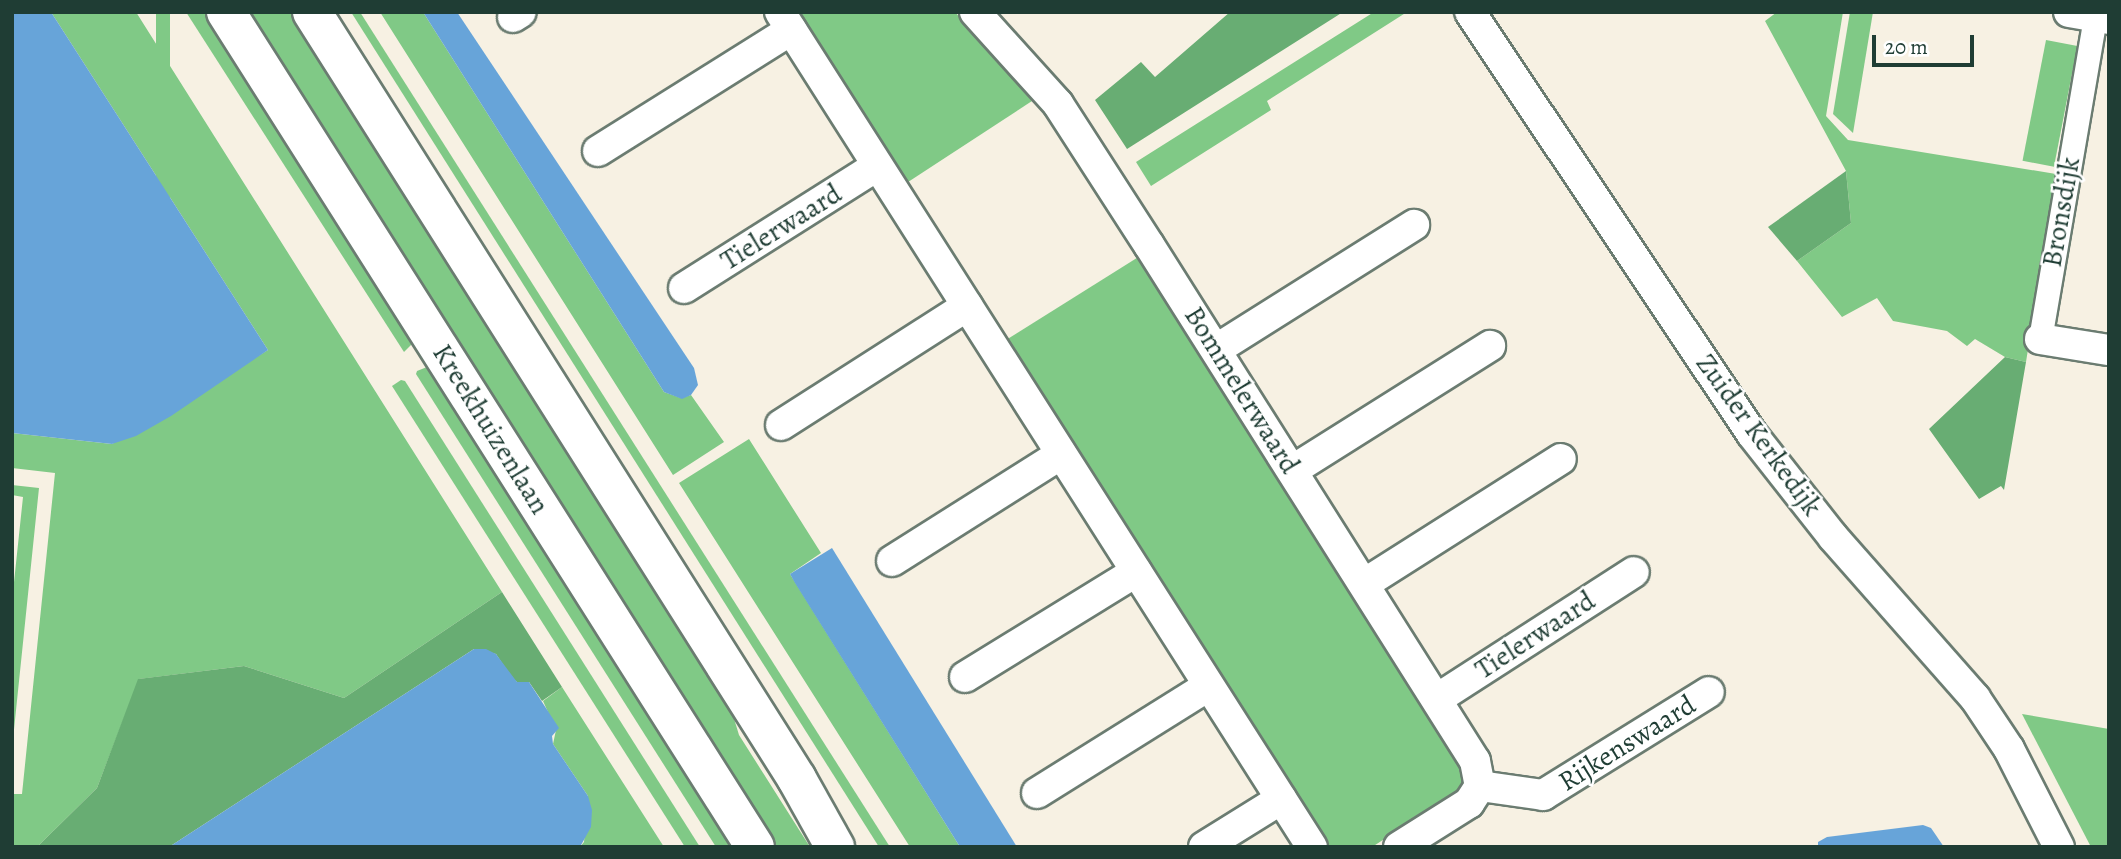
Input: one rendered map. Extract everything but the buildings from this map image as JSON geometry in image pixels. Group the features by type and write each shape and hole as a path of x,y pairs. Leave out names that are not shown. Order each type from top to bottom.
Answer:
{"main road":[{"name":"Kreekhuizenlaan","path":"226,12 755,847"},
{"path":"312,12 797,779 835,847"}],"street":[{"name":"Bommelerwaard","path":"975,12 1058,104 1217,349 1437,699 1475,761 1480,786"},
{"name":"Zuider Kerkedijk","path":"1470,12 1752,434 1833,537 1975,698 2009,748 2059,847"},
{"name":"Bronsdijk","path":"2091,16 2040,339 2109,350"},
{"path":"598,151 785,21 1312,847"},
{"name":"Tielerwaard","path":"684,288 877,166"},
{"path":"1217,349 1414,225"},
{"path":"781,425 967,306"},
{"path":"1293,470 1490,346"},
{"path":"892,561 1061,454"},
{"path":"1364,584 1561,459"},
{"path":"965,677 1136,572"},
{"name":"Tielerwaard","path":"1437,699 1633,572"},
{"path":"1037,793 1208,685"},
{"name":"Rijkenswaard","path":"1480,786 1543,795 1709,692"},
{"path":"1399,847 1469,803 1480,786"},
{"path":"1204,847 1281,799"}],"green space":[{"path":"51,12 136,12 502,592 344,698 244,666 139,679 97,788 37,847 12,847 12,794 22,794 55,473 12,468 12,433 112,444 268,350"},
{"path":"156,12 170,12 170,432 156,432"},
{"path":"186,12 215,12 413,343 404,352"},
{"path":"238,12 301,12 722,679 739,735 810,847 767,847"},
{"path":"351,12 360,12 890,847 879,847"},
{"path":"380,12 423,12 664,392 681,398 691,395 724,442 673,475"},
{"path":"796,12 955,12 1032,101 905,184"},
{"path":"1230,12 1343,12 1127,149 1095,100 1141,62 1155,77"},
{"path":"1374,12 1407,12 1267,101 1271,110 1151,186 1136,162"},
{"path":"1777,12 1843,12 1826,116 1848,140 2056,174 2026,362 2005,357 1975,339 1967,346 1947,331 1893,321 1877,298 1842,317 1797,261 1851,223 1846,171 1765,21"},
{"path":"1850,12 1873,12 1853,133 1833,114"},
{"path":"2046,40 2077,46 2054,167 2023,161"},
{"path":"1846,171 1851,223 1797,261 1768,227"},
{"path":"1140,256 1464,770 1463,782 1456,793 1372,847 1326,847 1006,340"},
{"path":"2005,357 2026,362 2004,490 2001,486 1979,499 1929,429"},
{"path":"427,367 435,367 735,847 716,847 416,374"},
{"path":"401,380 405,381 700,847 685,847 392,386"},
{"path":"749,439 821,553 790,574 960,847 910,847 679,483"},
{"path":"12,485 39,488 12,749 12,601 23,497 12,495"},
{"path":"502,592 562,687 542,701 529,682 517,682 512,678 496,654 474,649 169,847 37,847 97,788 138,679 244,666 344,698"},
{"path":"562,687 664,847 580,847 584,842 588,796 553,744 556,730 543,701"},
{"path":"2022,714 2109,729 2109,847 2091,847"}],"water":[{"path":"12,12 51,12 268,350 171,416 136,436 112,444 12,433"},
{"path":"423,12 457,12 694,368 698,385 691,395 682,399 664,392"},
{"path":"832,548 1017,847 960,847 795,583 790,574"},
{"path":"474,649 486,649 496,654 517,682 529,682 559,728 552,736 553,744 588,796 592,810 591,827 580,847 169,847"},
{"path":"1923,825 1931,828 1944,847 1818,847 1818,842 1827,837"}]}
